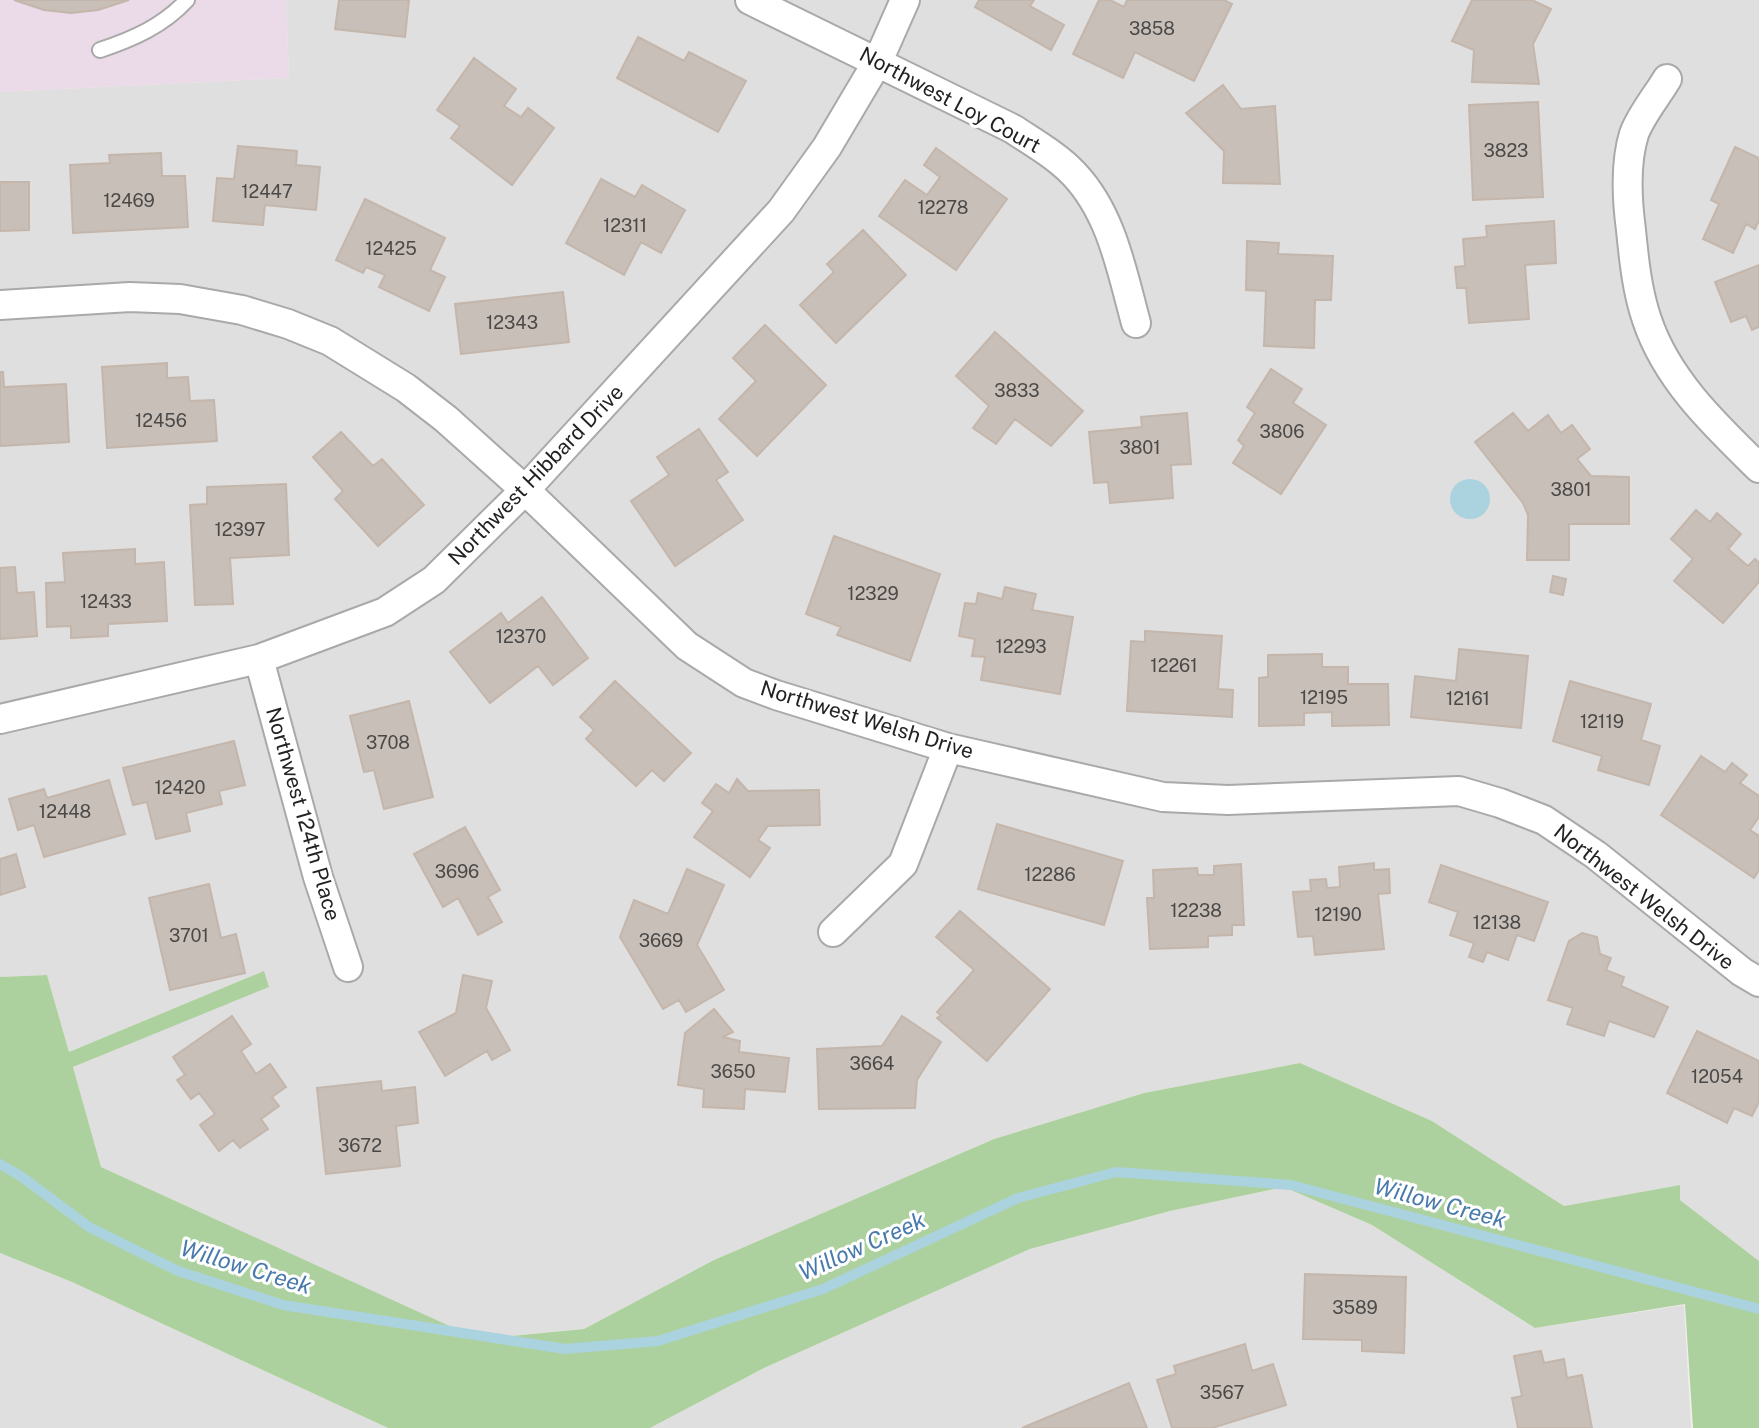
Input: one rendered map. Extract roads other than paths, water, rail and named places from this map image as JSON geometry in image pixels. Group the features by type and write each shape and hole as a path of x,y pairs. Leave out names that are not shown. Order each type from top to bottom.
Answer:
{"street":[{"name":"Northwest Loy Court","path":"750,0 1013,129 1043,148 1074,174 1096,204 1112,237 1136,323"},
{"name":"Northwest Hibbard Drive","path":"0,719 259,659 385,612 435,580 525,490 781,211 827,147 877,61 905,0"},
{"path":"1667,79 1635,132 1630,156 1628,209 1635,274 1647,321 1671,370 1710,420 1759,468"},
{"name":"Northwest Welsh Drive","path":"0,305 130,297 180,299 242,310 288,324 330,341 407,388 446,418 687,646 744,683 948,748 1163,797 1228,800 1460,791 1544,820 1596,855 1742,972 1759,982"},
{"name":"Northwest 124th Place","path":"259,659 318,877 348,968"},
{"path":"833,932 903,864 948,748"}],"lane":[{"path":"100,50 133,39 174,14 187,0"}],"water":[{"path":"1470,479 1484,485 1490,499 1484,513 1470,519 1456,513 1450,499 1456,485"}],"waterway":[{"name":"Willow Creek","path":"0,1164 22,1177 89,1227 178,1271 283,1305 565,1349 658,1341 823,1289 1018,1198 1116,1172 1291,1185 1759,1309"}]}
